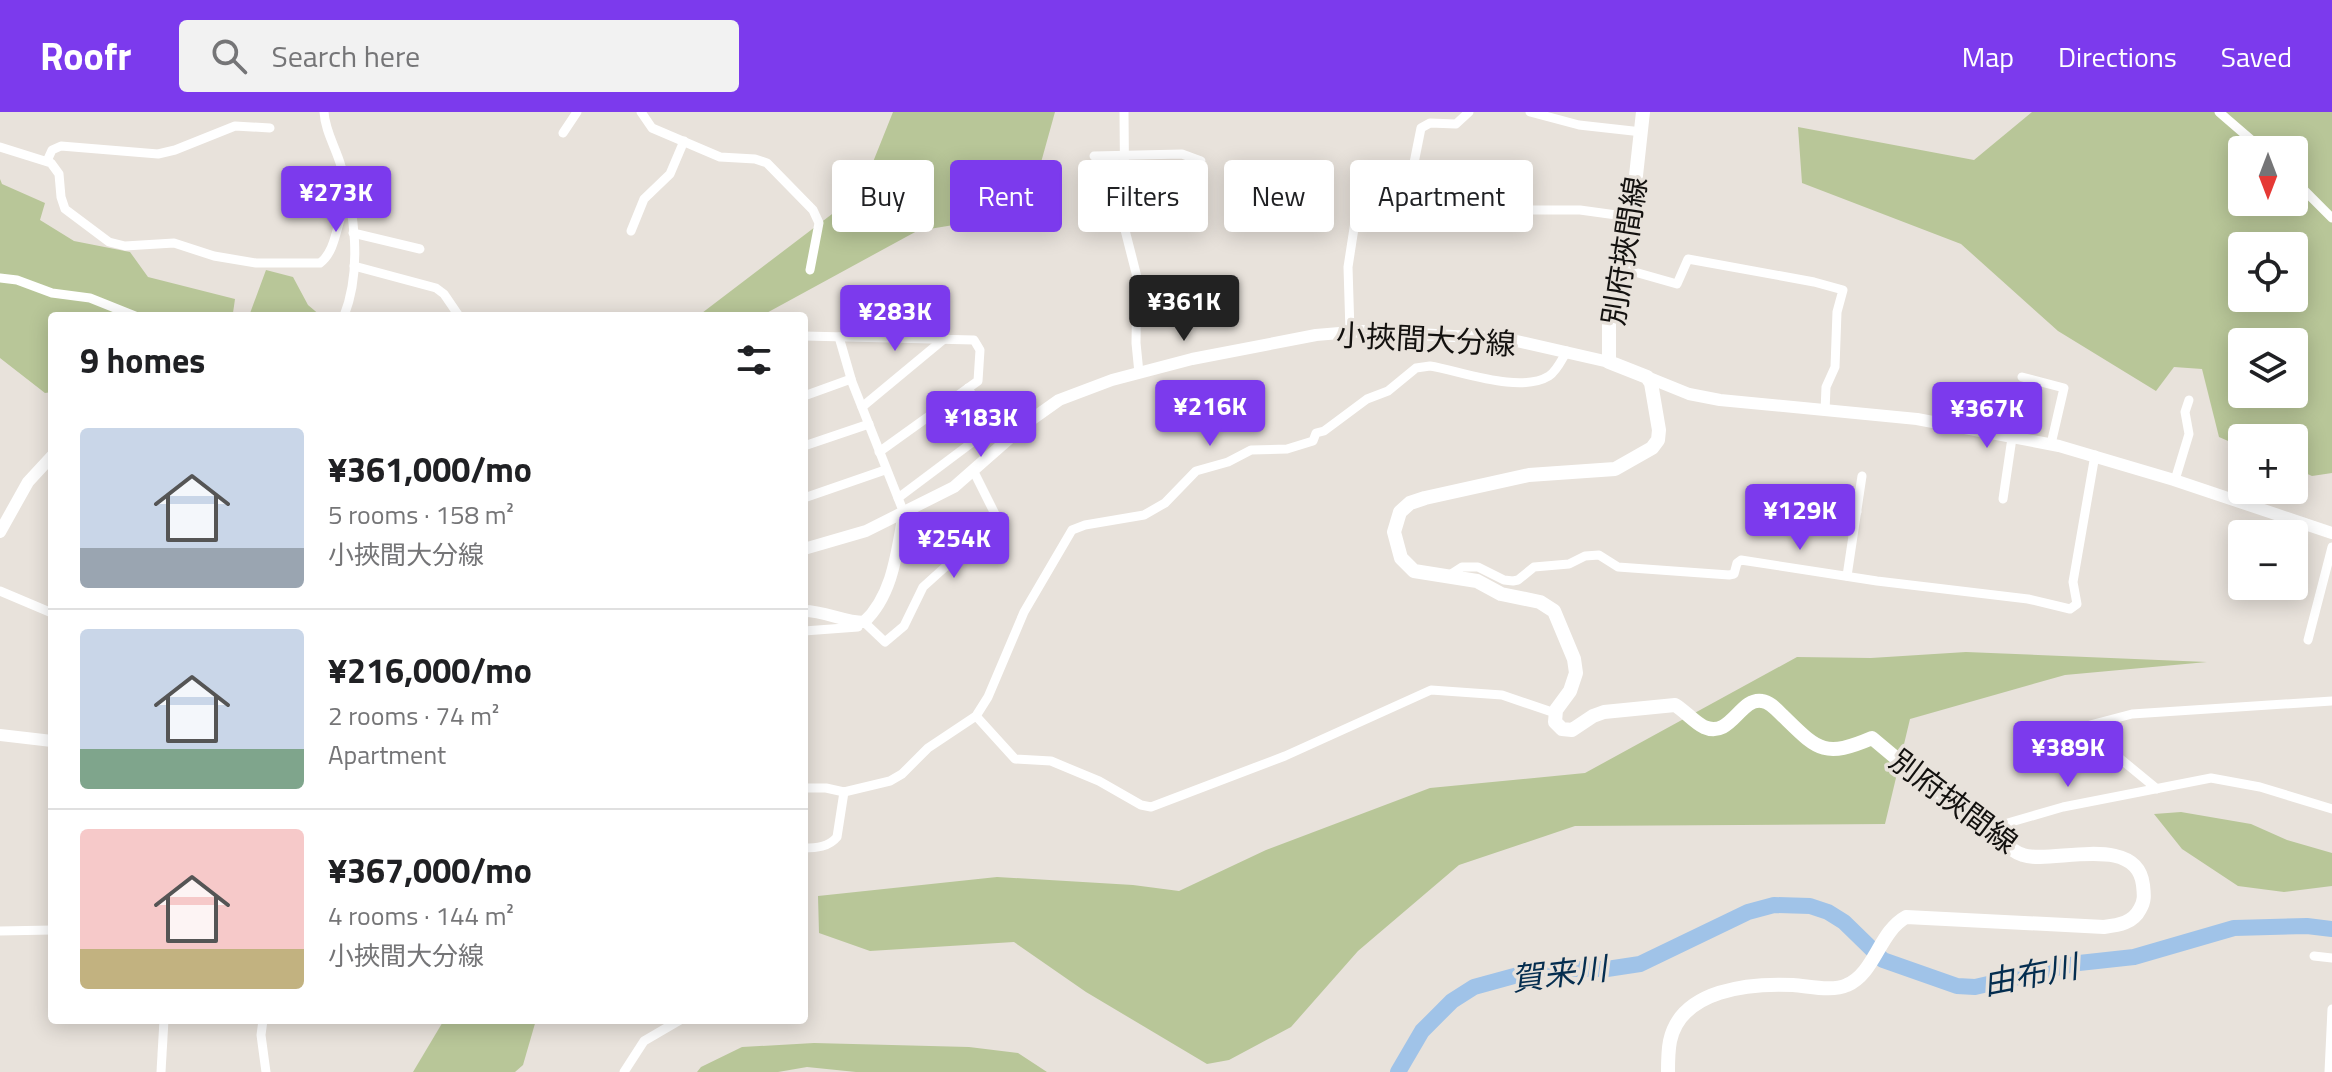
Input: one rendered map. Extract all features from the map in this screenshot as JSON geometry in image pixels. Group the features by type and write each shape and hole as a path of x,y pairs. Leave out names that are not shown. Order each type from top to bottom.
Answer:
{"main road":[{"name":"別府挾間線","path":"1643,112 1624,269 1610,314 1609,362 1647,377"},
{"name":"小挾間大分線","path":"808,548 866,531 954,487 1028,422 1059,400 1139,373 1255,346 1350,332 1508,339 1609,362"},
{"path":"1647,377 1689,394 1917,419 2051,444 2175,480 2332,533"},
{"path":"1555,713 1570,691 1576,673 1574,659 1554,611 1540,602 1501,594 1477,581 1417,572 1402,561 1394,532 1398,516 1404,507 1425,498 1523,476 1612,469 1624,465 1648,451 1658,440 1654,393 1647,377"},
{"path":"0,532 28,482 48,460"},
{"path":"808,611 829,613 862,623 876,611 886,592 904,513"},
{"name":"別府挾間線","path":"1555,713 1558,726 1572,730 1604,712 1675,705 1705,727 1714,728 1730,723 1752,702 1760,700 1769,703 1801,736 1819,748 1846,749 1872,738 2023,855 2103,854 2125,860 2142,879 2144,902 2140,911 2124,924 2104,927 1997,924 1914,916 1894,923 1859,978 1839,988 1771,984 1738,987 1710,996 1683,1016 1675,1030 1670,1040 1668,1072"},
{"path":"0,735 48,741"}],"street":[{"path":"324,112 349,198 353,233 354,266 345,312"},
{"path":"563,133 577,112"},
{"path":"641,112 652,128 720,157 755,159 767,163 813,210 819,223 810,270"},
{"path":"1124,112 1126,242 1137,277 1139,373"},
{"path":"1415,160 1421,128 1430,123 1456,124 1469,112"},
{"path":"1530,112 1579,125 1642,132"},
{"path":"2219,112 2247,136"},
{"path":"47,161 52,150 61,146 158,154 235,126 270,128"},
{"path":"631,231 644,199 670,174 684,141"},
{"path":"0,147 47,161 59,174 61,200 65,209 104,240 125,246 174,243 239,261 276,264 323,262 349,198"},
{"path":"1094,156 1182,154 1198,160"},
{"path":"2308,194 2332,218"},
{"path":"1533,210 1580,210 1631,217"},
{"path":"1350,332 1348,267 1353,232"},
{"path":"353,233 420,249"},
{"path":"1624,269 1677,284 1688,259 1843,290 1837,312 1835,367 1826,387 1825,411"},
{"path":"354,266 436,288 456,312"},
{"path":"0,278 17,280 52,293 90,298 125,312"},
{"path":"808,336 974,340 980,350 978,381 879,452"},
{"path":"839,337 851,379 904,513"},
{"path":"862,407 944,339"},
{"path":"808,788 844,792 890,781 902,774 928,748 976,716 988,697 1024,612 1072,530 1144,515 1165,503 1196,471 1228,462 1251,450 1287,449 1313,441 1316,433 1324,431 1367,399 1388,391 1416,368 1430,366 1518,383 1536,382 1556,370 1567,351"},
{"path":"2022,377 2064,388 2051,444"},
{"path":"808,395 851,379"},
{"path":"898,498 982,435 985,417 968,388"},
{"path":"2175,480 2189,434 2185,412 2189,400"},
{"path":"808,445 869,424"},
{"path":"2003,499 2012,438"},
{"path":"1448,576 1462,567 1478,567 1504,580 1513,581 1534,567 1569,564 1585,556 1599,555 1618,567 1729,575 1734,574 1741,560 2028,599 2070,609 2077,604 2073,582 2095,455"},
{"path":"808,497 885,470"},
{"path":"808,631 843,630 862,623 885,642 904,626 923,587 995,522 995,514 974,472"},
{"path":"1847,576 1862,476"},
{"path":"1810,500 1857,512"},
{"path":"2308,640 2332,547"},
{"path":"0,591 48,611"},
{"path":"976,716 1015,759 1051,761 1151,807 1285,756 1431,690 1502,695 1555,713"},
{"path":"2157,789 2089,733 2090,725 2132,714 2332,701"},
{"path":"1987,829 2063,807 2211,778 2233,780 2332,809"},
{"path":"808,848 833,843 837,837 844,792"},
{"path":"0,931 48,930"},
{"path":"2314,956 2332,958"},
{"path":"2329,1072 2332,1009"},
{"path":"161,1072 164,1024"},
{"path":"262,1024 266,1072"},
{"path":"624,1072 644,1041 673,1024"}],"green space":[{"path":"893,112 1055,112 1042,160 950,160 950,226 934,228 934,160 874,160"},
{"path":"2032,112 2332,112 2332,473 2308,474 2308,424 2228,424 2228,441 2219,437 2202,369 2174,367 2156,391 2058,331 1961,244 1802,183 1798,127 1974,160"},
{"path":"0,179 2,184 45,203 40,220 74,241 130,252 148,277 235,299 233,312 48,312 48,393 0,358"},
{"path":"832,214 832,232 915,232 768,312 703,312"},
{"path":"266,270 293,277 308,305 316,312 250,312"},
{"path":"1966,652 2207,662 2065,675 1910,719 1885,824 1575,826 1459,865 1358,951 1291,1027 1229,1060 1207,1064 1086,992 1014,942 870,951 819,933 818,896 997,877 1133,885 1179,891 1266,850 1430,788 1585,773 1797,657 1871,658"},
{"path":"2181,812 2251,824 2287,840 2332,853 2332,886 2284,892 2238,886 2182,849 2154,814"},
{"path":"442,1024 535,1024 523,1065 515,1072 413,1072"},
{"path":"814,1043 969,1047 1018,1053 1047,1072 856,1072 807,1067 778,1072 697,1072 701,1067 742,1047"}],"waterway":[{"name":"由布川","path":"1398,1072 1422,1031 1452,1001 1474,987 1540,969 1607,969 1640,964 1748,912 1774,905 1810,906 1828,912 1844,922 1883,960 1957,986 1975,987 2079,963 2134,957 2234,928 2307,926 2332,929"}],"water label":[{"name":"賀来川","path":"1559,973"}]}
